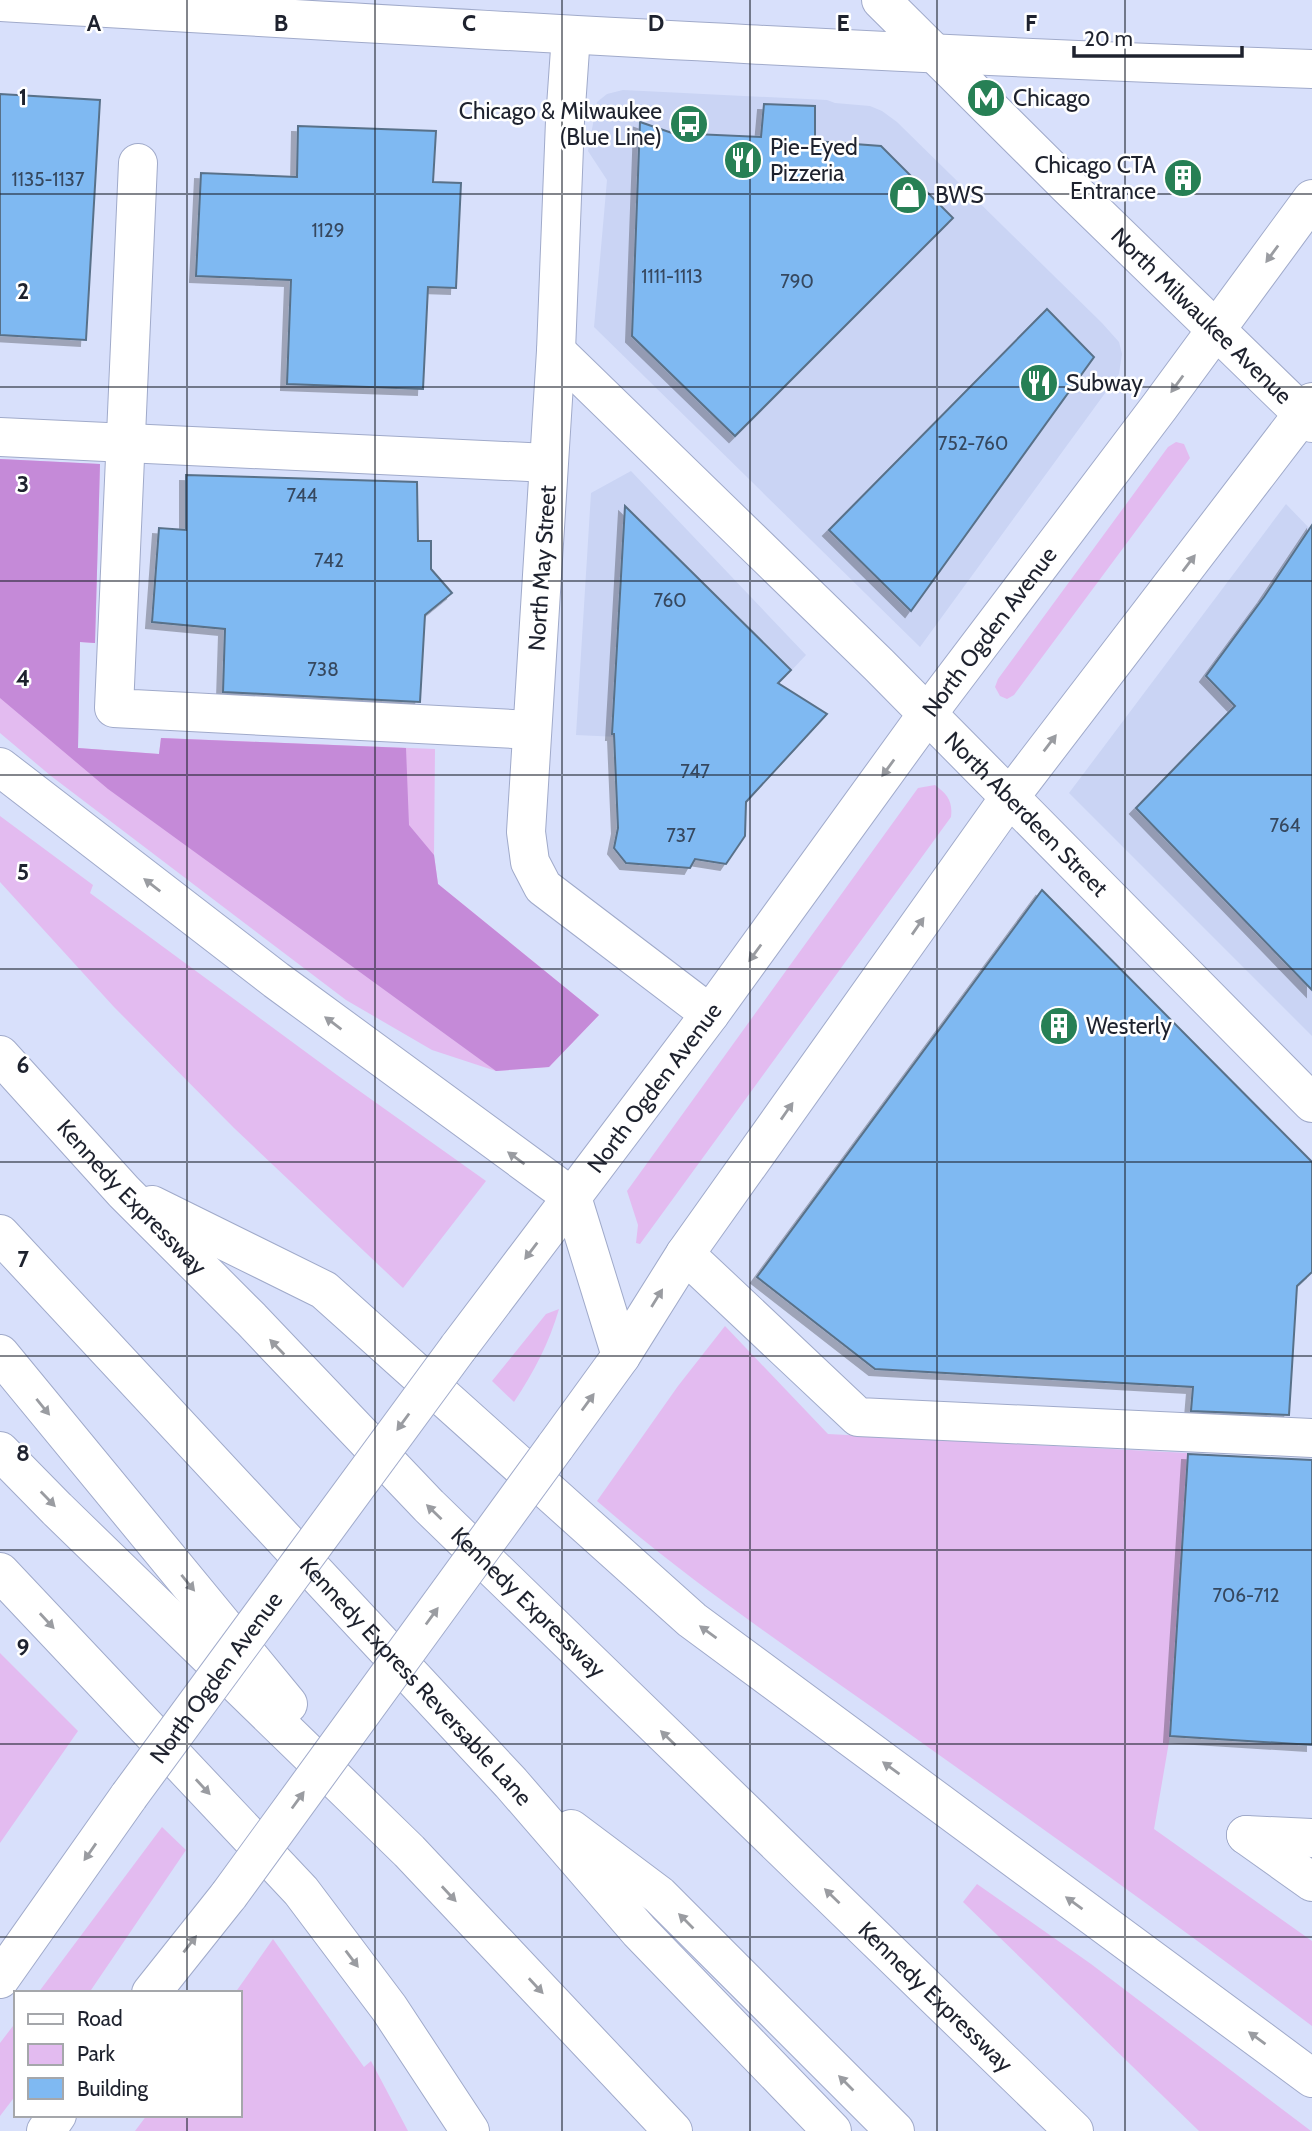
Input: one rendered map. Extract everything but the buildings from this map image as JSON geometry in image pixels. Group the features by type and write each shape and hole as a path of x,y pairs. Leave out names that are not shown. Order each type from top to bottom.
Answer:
{"main road":[{"name":"North Milwaukee Avenue","path":"881,0 1066,185 1216,329 1309,413"},
{"path":"0,2 278,9 571,35 936,54 1312,69"},
{"name":"North May Street","path":"571,35 556,351 526,832 530,862 543,887 710,1014"},
{"path":"138,163 114,708 532,730"},
{"name":"North Ogden Avenue","path":"0,1979 129,1796 458,1348 710,1014 928,713 1160,407 1312,199"},
{"name":"North Aberdeen Street","path":"556,351 928,713 1312,1102"},
{"path":"153,1991 229,1895 621,1356 685,1254 1009,798 1309,413"},
{"path":"0,437 548,463"},
{"path":"0,767 276,980 572,1197 621,1356"},
{"name":"Kennedy Expressway","path":"0,1055 124,1192 251,1319 429,1506 1074,2131"},
{"path":"124,1192 324,1290 692,1620 1312,2078"},
{"name":"Kennedy Express Reversable Lane","path":"0,1234 511,1783 639,1931 832,2131"},
{"path":"685,1254 858,1417 1312,1438"},
{"path":"0,1354 409,1851"},
{"path":"0,1451 409,1851 673,2131"},
{"path":"0,1572 301,1891 389,2008 470,2131"},
{"path":"511,1783 659,1895 895,2131"},
{"path":"1312,1838 1246,1835 1312,1882"}],"shaded area":[{"path":"623,90 827,100 870,106 882,111 897,122 1119,342 1122,354 1119,374 920,647 594,327 607,180 588,151 597,102 607,94"},
{"path":"0,459 100,464 95,643 80,642 78,748 159,754 161,738 406,748 409,825 434,855 438,884 599,1015 549,1067 496,1071 108,789 0,698"},
{"path":"631,471 806,655 724,742 576,735 591,493"},
{"path":"1286,504 1312,531 1312,1036 1069,793"}],"green space":[{"path":"1176,442 1184,444 1190,458 1014,695 1007,699 1000,696 995,687 998,679 1168,447"},
{"path":"0,459 100,464 95,643 80,642 78,748 159,754 161,738 435,749 434,855 438,884 599,1015 549,1067 496,1071 432,1050 346,1000 51,776 0,733"},
{"path":"935,785 948,798 951,817 640,1244 636,1243 638,1225 627,1191 918,788"},
{"path":"0,816 93,885 90,893 486,1181 403,1288 234,1128 114,1007 0,882"},
{"path":"559,1309 540,1357 514,1402 492,1381 546,1314"},
{"path":"725,1326 828,1434 1188,1453 1170,1736 1154,1829 1312,1941 1312,2026 734,1609 597,1501 678,1386"},
{"path":"0,1653 78,1731 0,1843"},
{"path":"162,1827 186,1850 90,1991 39,1991"},
{"path":"977,1884 1091,1964 1311,2131 1199,2131 963,1902"},
{"path":"273,1939 364,2067 371,2061 408,2131 135,2131 146,2117 242,2117 242,1991 236,1991"},
{"path":"14,2025 14,2098 0,2116 0,2043"}],"place":[{"name":"Chicago","path":"986,98"},
{"name":"Chicago & Milwaukee (Blue Line)","path":"689,124"},
{"name":"Pie-Eyed Pizzeria","path":"743,160"},
{"name":"Chicago CTA Entrance","path":"1183,178"},
{"name":"BWS","path":"908,195"},
{"name":"Subway","path":"1039,383"},
{"name":"Westerly","path":"1059,1026"}]}
